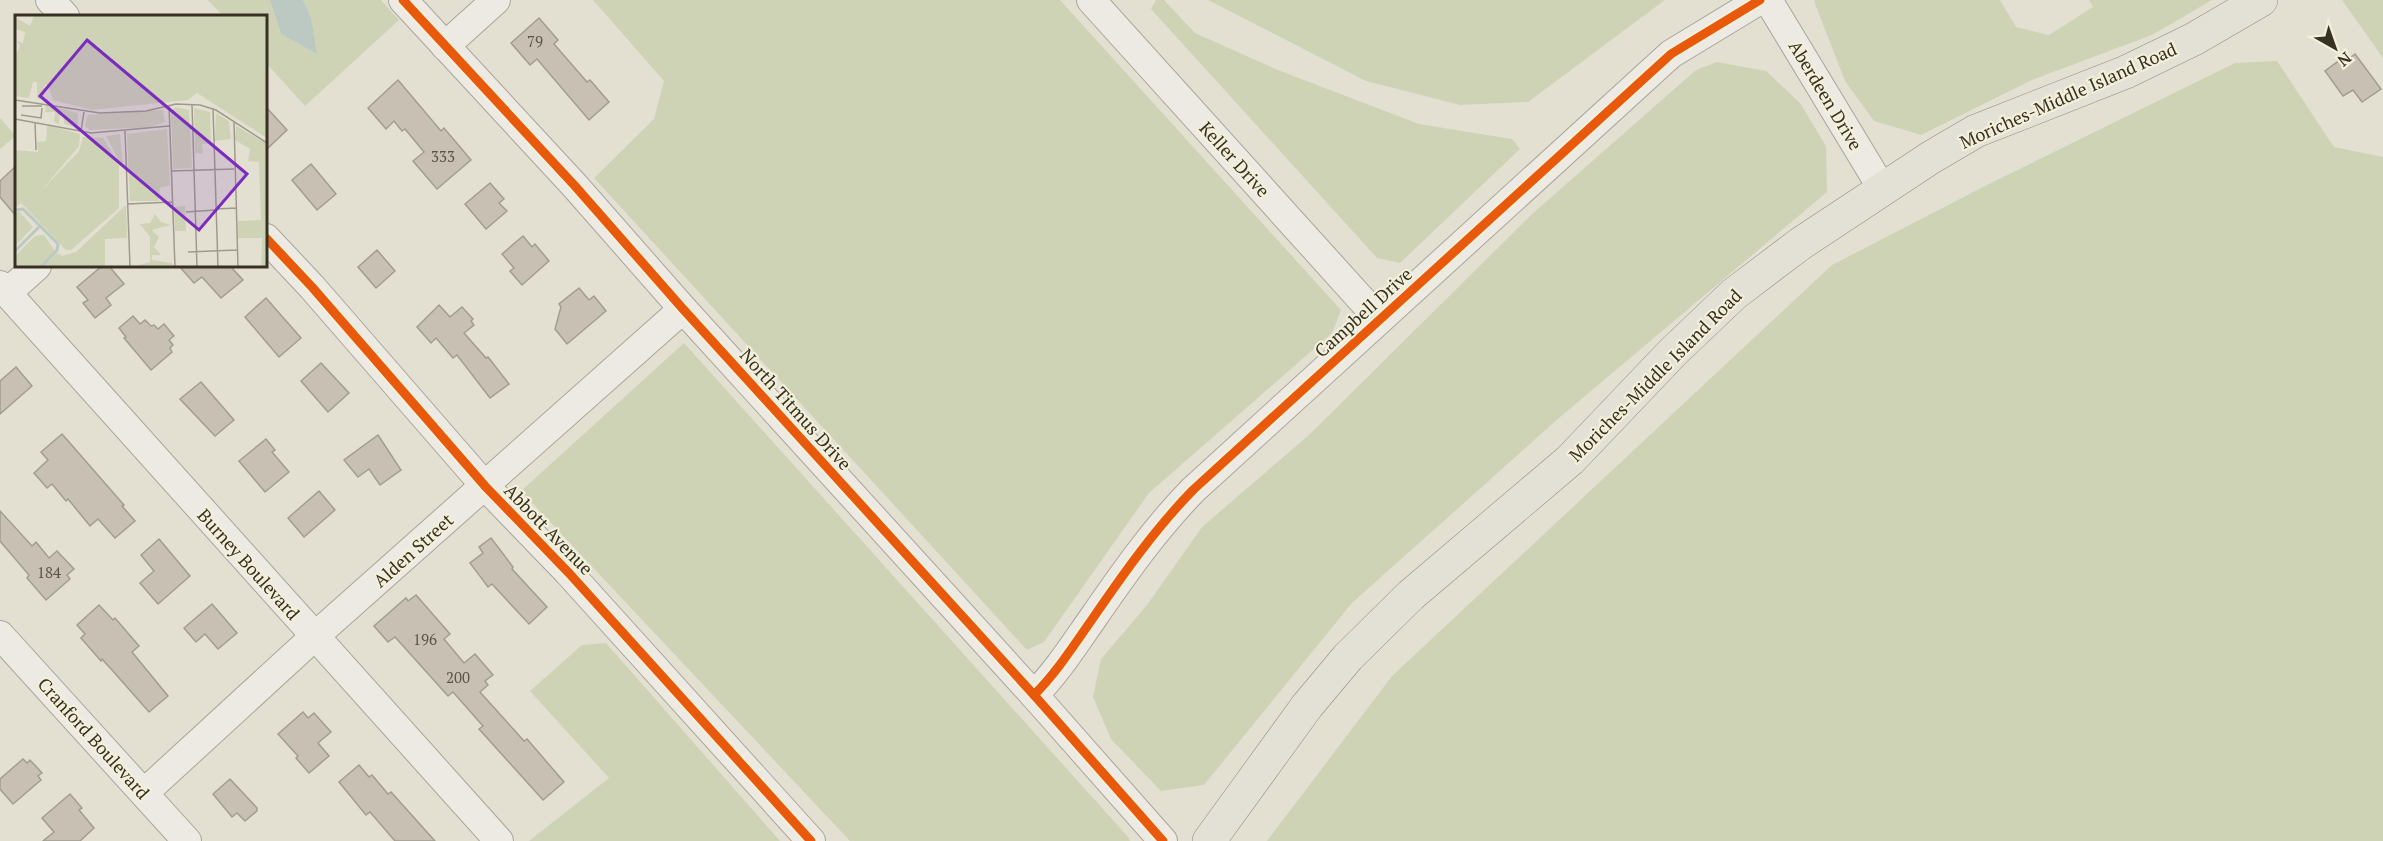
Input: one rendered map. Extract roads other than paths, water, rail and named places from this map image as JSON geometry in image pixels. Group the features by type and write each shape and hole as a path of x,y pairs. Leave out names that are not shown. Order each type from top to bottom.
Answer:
{"main road":[{"name":"Moriches-Middle Island Road","path":"1209,841 1307,706 1348,657 1411,594 1570,460 1673,352 1734,294 1800,243 1930,158 1976,131 2126,72 2194,39 2261,0"}],"street":[{"path":"50,0 64,15"},
{"name":"North Titmus Drive","path":"403,0 575,186 1163,841"},
{"path":"445,46 496,0"},
{"name":"Keller Drive","path":"1091,0 1379,319"},
{"name":"Campbell Drive","path":"1034,695 1053,676 1166,518 1193,490 1671,54 1760,0"},
{"name":"Aberdeen Drive","path":"1768,0 1883,190"},
{"name":"Abbott Avenue","path":"267,239 312,287 485,486 568,572 811,841"},
{"path":"6,301 36,267"},
{"name":"Burney Boulevard","path":"6,301 499,841"},
{"name":"Alden Street","path":"144,793 314,637 683,309"},
{"name":"Cranford Boulevard","path":"0,635 187,841"}]}
